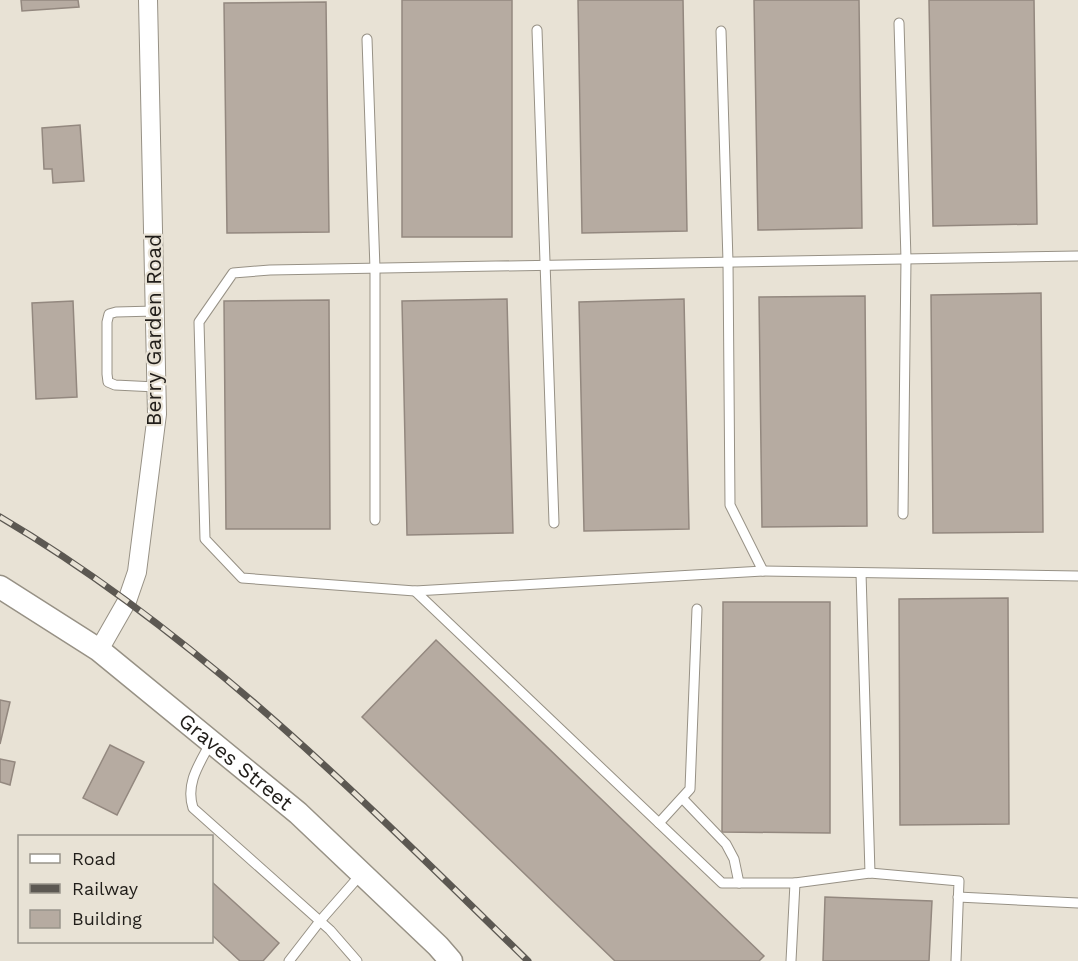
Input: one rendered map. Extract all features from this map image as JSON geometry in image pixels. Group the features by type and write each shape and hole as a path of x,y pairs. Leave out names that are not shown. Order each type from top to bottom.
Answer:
{"street":[{"name":"Berry Garden Road","path":"99,650 127,601 137,572 157,414 148,0"},
{"name":"Graves Street","path":"0,587 99,650 298,813 451,961"}],"lane":[{"path":"899,23 906,259 903,514"},
{"path":"537,30 554,523"},
{"path":"721,31 728,262 730,505 764,571"},
{"path":"367,39 375,269 375,520"},
{"path":"1078,256 233,273 199,322 205,539 242,578 415,591 764,571 1078,576"},
{"path":"155,311 109,314 107,374 108,382 115,386 156,387"},
{"path":"861,573 870,873"},
{"path":"415,591 722,883 795,883 870,873 958,880 956,961"},
{"path":"658,823 690,789 697,609"},
{"path":"212,742 194,773 190,798 193,808 320,921 357,961"},
{"path":"683,799 726,844 734,859 739,883"},
{"path":"289,961 362,873"},
{"path":"791,961 795,883"},
{"path":"958,897 1078,903"}],"building":[{"path":"21,0 78,0 79,7 22,11"},
{"path":"402,0 512,0 512,237 402,237"},
{"path":"578,0 683,0 687,231 582,233"},
{"path":"754,0 859,0 862,228 758,230"},
{"path":"929,0 1034,0 1037,224 933,226"},
{"path":"326,2 329,232 227,233 224,3"},
{"path":"80,125 84,181 53,183 52,169 44,169 42,128"},
{"path":"1041,293 1043,532 933,533 931,295"},
{"path":"865,296 867,526 762,527 759,297"},
{"path":"507,299 513,533 407,535 402,301"},
{"path":"684,299 689,529 584,531 579,302"},
{"path":"329,300 330,529 226,529 224,301"},
{"path":"73,301 77,397 36,399 32,303"},
{"path":"1008,598 1009,824 900,825 899,599"},
{"path":"723,602 830,602 830,833 722,832"},
{"path":"436,640 764,956 759,961 615,961 362,717"},
{"path":"0,700 10,702 0,744"},
{"path":"110,745 144,762 117,815 83,798"},
{"path":"0,759 15,762 10,785 0,782"},
{"path":"213,883 279,943 263,961 240,961 213,936"},
{"path":"825,897 932,901 929,961 823,961"}],"railway":[{"path":"0,517 73,563 144,614 211,667 341,781 528,961"}]}
